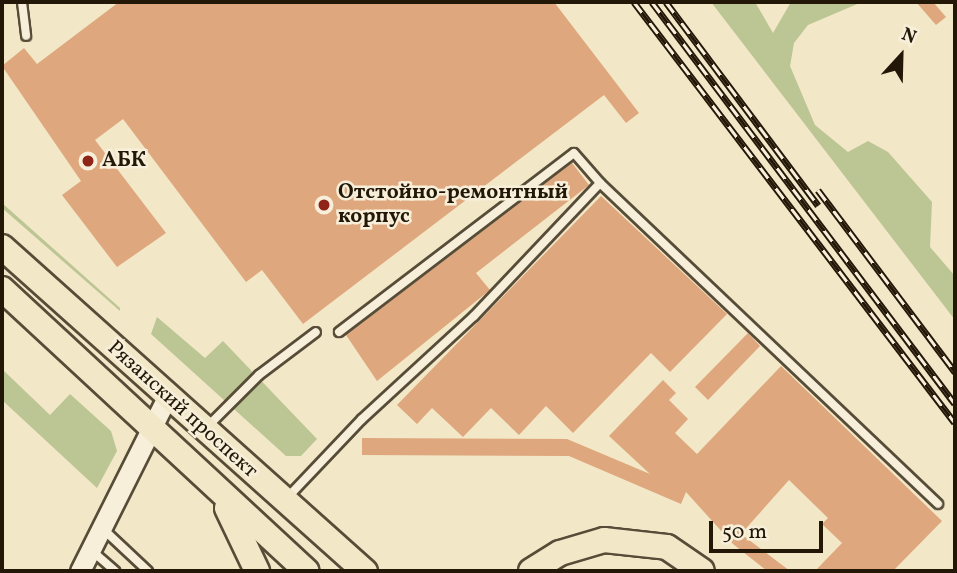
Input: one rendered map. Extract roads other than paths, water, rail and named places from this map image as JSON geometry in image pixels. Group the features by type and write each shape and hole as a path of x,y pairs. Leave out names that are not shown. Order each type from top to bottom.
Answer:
{"main road":[{"name":"Рязанский проспект","path":"2,247 166,399 365,571"},
{"name":"Рязанский проспект","path":"2,289 307,571"},
{"path":"216,489 257,571"},
{"path":"531,571 560,553 604,540 667,547 702,571"}],"street":[{"path":"80,571 166,399"}],"lane":[{"path":"22,2 26,36"},
{"path":"339,332 574,153 600,183 938,504"},
{"path":"284,501 362,419 474,316 600,183"},
{"path":"203,430 259,375 316,332"},
{"path":"102,528 148,571"},
{"path":"91,550 115,571"}],"railway":[{"path":"634,2 955,423"},
{"path":"652,2 955,404"},
{"path":"666,2 818,205"},
{"path":"818,190 955,372"}],"place":[{"name":"АБК","path":"88,161"},
{"name":"Отстойно-ремонтный корпус","path":"324,205"}]}
